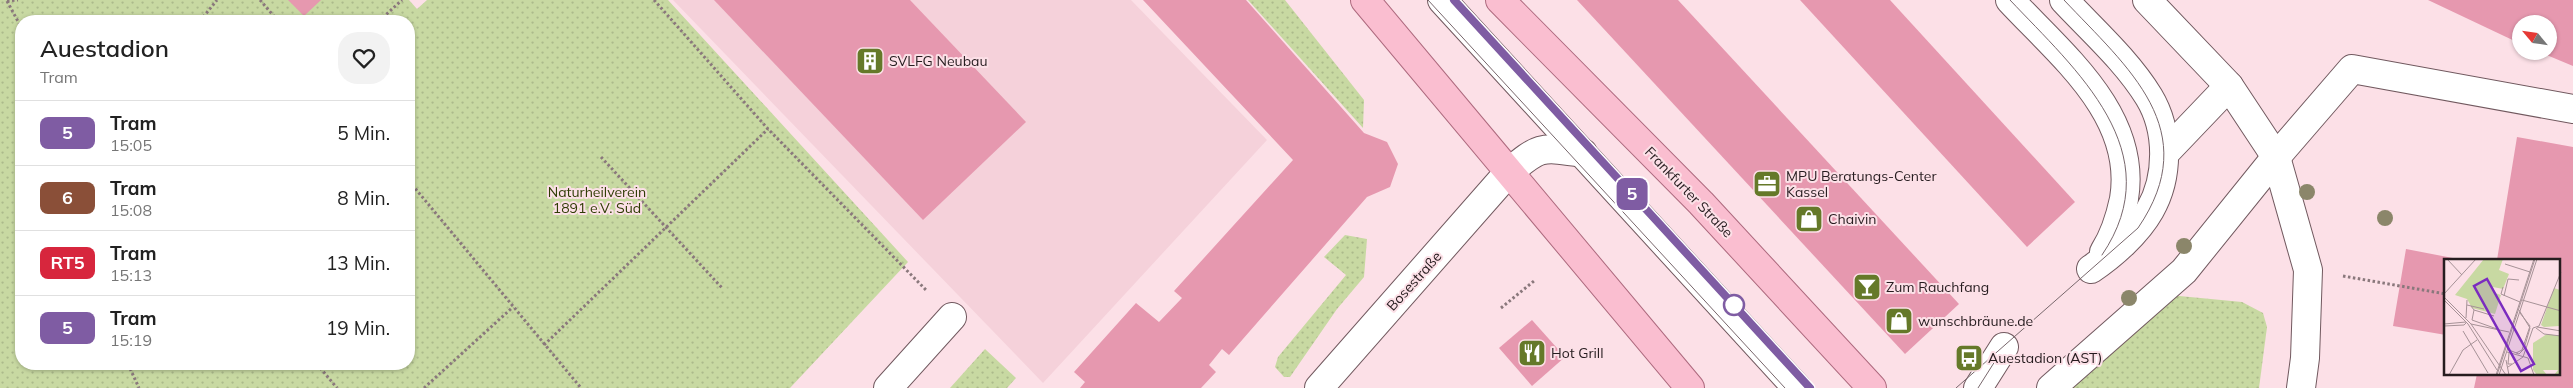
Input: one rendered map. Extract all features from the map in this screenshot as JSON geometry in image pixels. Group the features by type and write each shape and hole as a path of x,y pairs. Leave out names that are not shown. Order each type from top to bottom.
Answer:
{"main road":[{"path":"1365,0 1690,388"},
{"name":"Frankfurter Straße","path":"1500,0 1702,203 1872,388"}],"street":[{"path":"1442,0 1797,388"},
{"path":"2010,0 2082,76 2096,95 2118,134 2124,154 2126,184 2120,218 2110,242 2091,269 2138,228 2150,210 2159,189 2165,152 2162,133 2149,98 2111,50 2064,0"},
{"path":"2147,0 2229,86 2276,157 2308,270 2305,358 2301,388"},
{"path":"2051,388 2184,271 2276,157 2352,69 2573,109"},
{"path":"2165,152 2229,86"},
{"path":"1508,173 1532,152 1549,148 1583,154"},
{"path":"1508,173 1530,160 1555,160 1612,185"},
{"name":"Bosestraße","path":"1319,388 1508,173"},
{"path":"888,388 952,317"},
{"path":"1978,388 2004,347"}],"path":[{"path":"15,16 7,1 18,0"},
{"path":"205,15 216,0"},
{"path":"260,0 273,15"},
{"path":"386,15 402,0"},
{"path":"654,0 768,128 952,317"},
{"path":"544,345 768,128"},
{"path":"601,157 723,289"},
{"path":"415,187 581,388"},
{"path":"2308,270 2444,294"},
{"path":"1501,308 1534,281"},
{"path":"424,388 513,308"},
{"path":"131,370 139,388"},
{"path":"322,370 337,388"}],"shaded area":[{"path":"673,0 1131,0 1267,140 1043,383"}],"green space":[{"name":"Naturheilverein 1891 e.V. Süd","path":"0,0 409,0 417,9 427,0 668,0 908,262 790,388 0,388"},
{"path":"1248,0 1285,0 1364,100 1363,128"},
{"path":"1345,235 1367,239 1364,277 1337,309 1290,377 1284,377 1275,367 1278,357 1346,275 1324,257"},
{"path":"2169,295 2242,302 2263,313 2267,327 2259,388 2062,388"},
{"path":"985,349 1016,378 1007,388 950,388"}],"building":[{"path":"288,0 321,0 305,15"},
{"name":"SVLFG Neubau","path":"714,0 910,0 1026,122 923,220"},
{"path":"1143,0 1246,0 1364,133 1387,142 1398,164 1390,187 1367,197 1229,355 1222,349 1209,365 1216,372 1201,388 1080,388 1085,382 1074,372 1136,303 1159,322 1182,298 1174,291 1293,160"},
{"path":"1577,0 1678,0 1959,304 1905,354"},
{"path":"1800,0 1890,0 2075,202 2027,247"},
{"path":"2428,0 2573,0 2573,66 2558,60 2558,15 2512,15 2512,40"},
{"path":"2517,137 2573,147 2573,388 2474,388 2477,376 2560,376 2560,259 2497,259"},
{"path":"2406,249 2458,259 2444,259 2444,335 2393,326"},
{"name":"Hot Grill","path":"1532,320 1565,357 1532,386 1499,348"}],"tram line":[{"path":"1428,0 1785,388"},
{"path":"1454,0 1810,388"},
{"name":"5","path":"1454,0 1810,388"},
{"path":"2010,0 2087,84 2107,115 2121,148 2126,182 2121,217 2102,255"},
{"path":"1956,388 2138,228 2157,193 2164,161 2161,131 2150,103 2133,76 2064,0"},
{"path":"1978,388 1997,358"}],"place":[{"name":"SVLFG Neubau","path":"870,61"},
{"name":"MPU Beratungs-Center Kassel","path":"1767,184"},
{"name":"Chaivin","path":"1809,219"},
{"name":"Zum Rauchfang","path":"1867,287"},
{"name":"wunschbräune.de","path":"1899,321"},
{"name":"Hot Grill","path":"1532,353"},
{"name":"Auestadion (AST)","path":"1969,358"}]}
